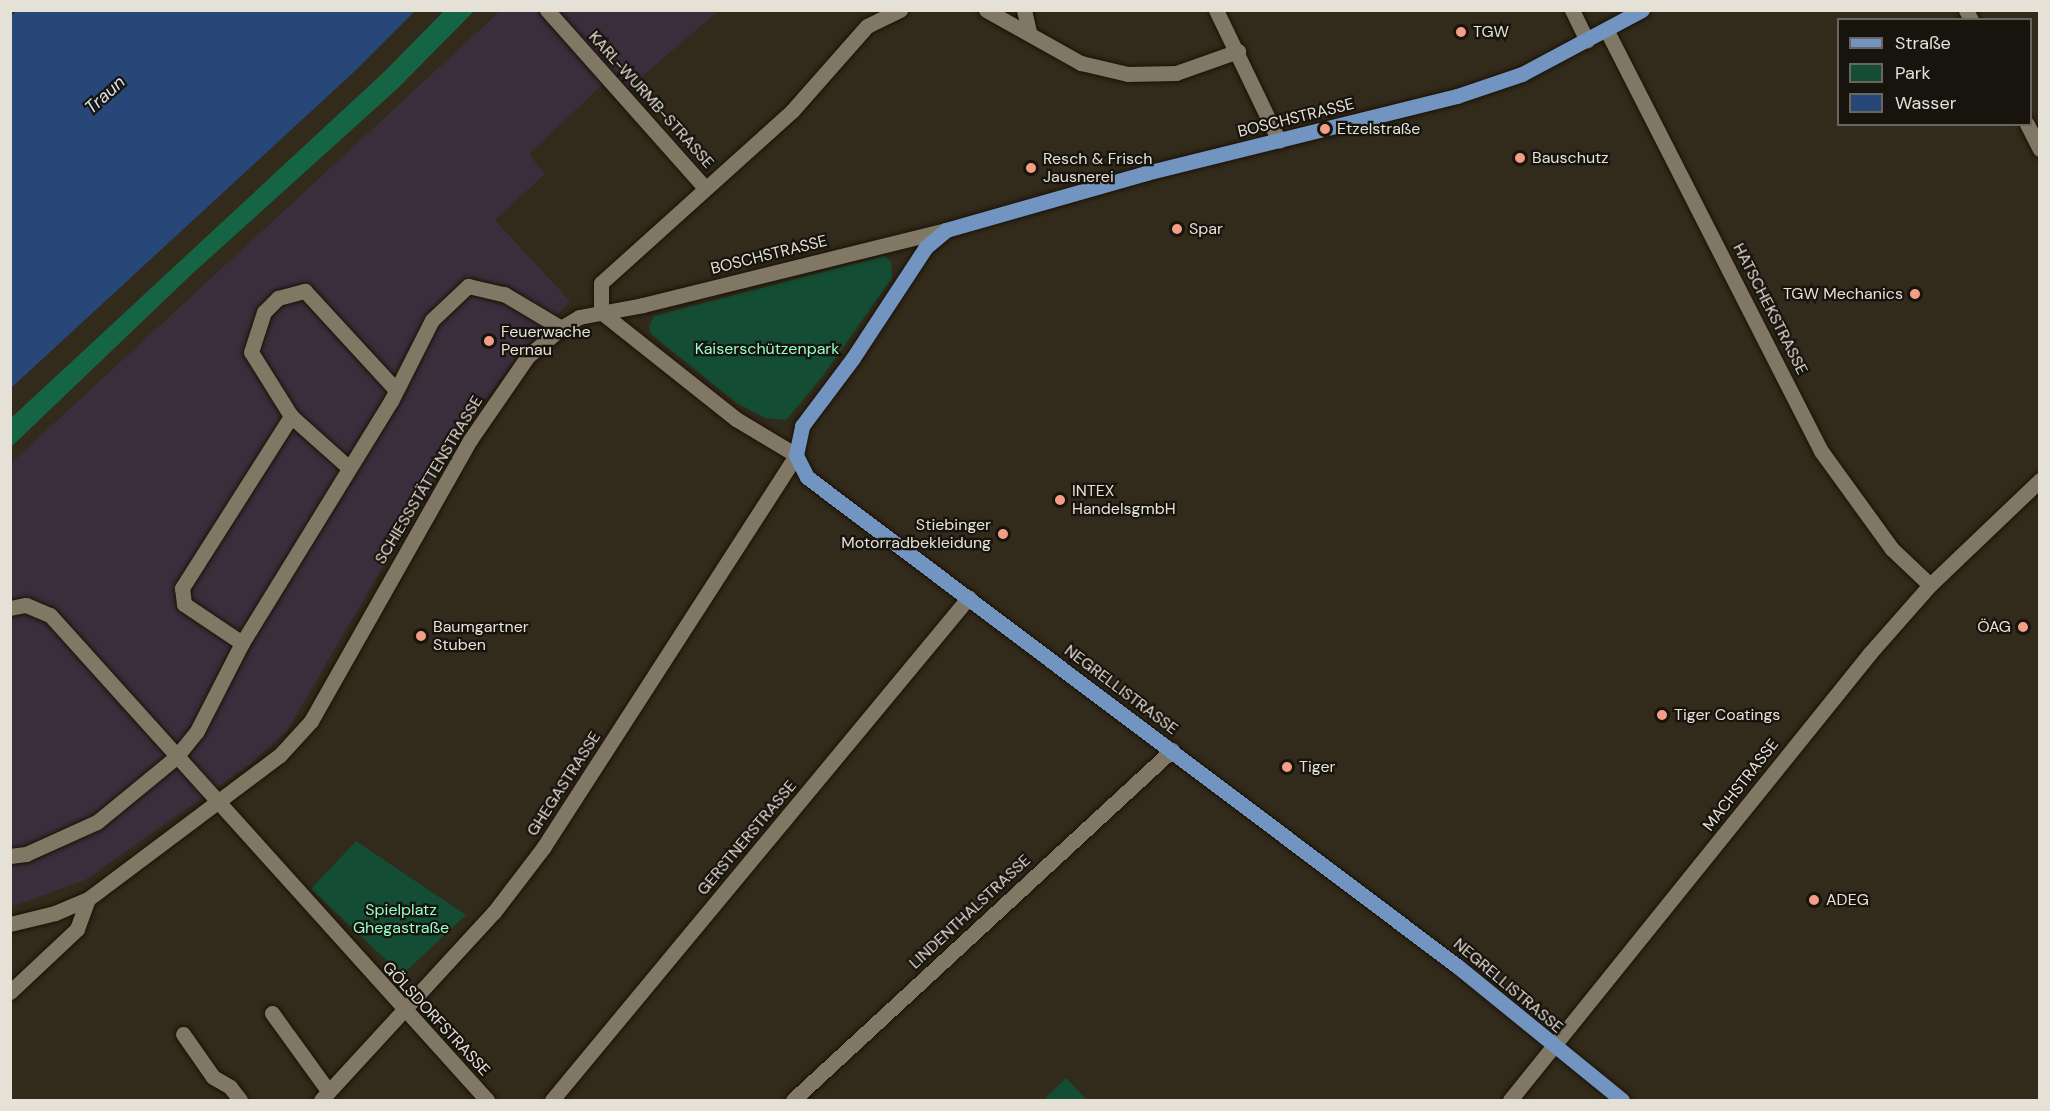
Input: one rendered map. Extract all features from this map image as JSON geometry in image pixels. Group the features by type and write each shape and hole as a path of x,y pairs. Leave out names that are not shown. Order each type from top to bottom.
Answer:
{"main road":[{"name":"BOSCHSTRASSE","path":"796,455 802,426 853,358 926,247 946,230 1457,96 1522,74 1607,31 1642,10"},
{"name":"NEGRELLISTRASSE","path":"796,455 807,477 1457,966 1555,1049 1622,1101"}],"street":[{"name":"KARL-WURMB-STRASSE","path":"547,10 704,187"},
{"path":"601,312 601,283 704,187 792,111 867,26 900,10"},
{"path":"986,10 1081,63 1128,75 1176,73 1238,51"},
{"path":"1024,10 1029,32"},
{"path":"1216,10 1238,51 1279,141"},
{"path":"1572,10 1587,41"},
{"name":"HATSCHEKSTRASSE","path":"1607,31 1821,451 1892,549 1930,585"},
{"path":"2027,126 2040,149"},
{"name":"BOSCHSTRASSE","path":"601,312 946,230"},
{"path":"10,856 26,854 97,822 177,757 197,731 243,643 396,390 432,320 468,286 504,294 561,328"},
{"path":"348,467 291,416 251,352 264,312 278,298 305,291 396,390"},
{"name":"SCHIESSSTÄTTENSTRASSE","path":"10,924 55,913 88,899 280,755 311,721 470,440 528,356 561,328 579,317 601,312"},
{"name":"NEGRELLISTRASSE","path":"601,312 736,419 796,455"},
{"path":"243,643 184,604 182,588 291,416"},
{"name":"GHEGASTRASSE","path":"325,1096 494,912 543,848 796,455"},
{"name":"MACHSTRASSE","path":"1510,1101 1555,1049 1803,735 1930,585 2040,480"},
{"name":"GERSTNERSTRASSE","path":"552,1101 969,597"},
{"path":"10,608 26,605 50,615 216,801"},
{"name":"LINDENTHALSTRASSE","path":"793,1101 1172,750"},
{"name":"GÖLSDORFSTRASSE","path":"216,801 404,1012 487,1101"},
{"path":"10,992 77,929 88,899"},
{"path":"272,1013 325,1096"},
{"path":"183,1034 213,1077 230,1087 240,1101"}],"shaded area":[{"path":"500,11 718,11 630,87 602,85 529,154 545,174 495,220 570,301 520,352 459,436 287,731 249,765 85,880 11,907 11,463"}],"green space":[{"path":"444,11 474,11 398,88 193,273 11,447 11,418 384,72"},
{"name":"Kaiserschützenpark","path":"884,256 891,261 892,278 822,377 786,420 766,418 738,404 651,334 649,326 654,316"},
{"name":"Spielplatz Ghegastraße","path":"356,841 466,915 402,975 311,889"},
{"path":"1066,1078 1087,1100 1043,1100"}],"water":[{"name":"Traun","path":"19,10 415,11 356,70 11,388 10,16"}],"place":[{"name":"TGW","path":"1461,32"},
{"name":"Etzelstraße","path":"1325,129"},
{"name":"Bauschutz","path":"1520,158"},
{"name":"Resch & Frisch Jausnerei","path":"1031,168"},
{"name":"Spar","path":"1177,229"},
{"name":"TGW Mechanics","path":"1915,294"},
{"name":"Feuerwache Pernau","path":"489,341"},
{"name":"INTEX HandelsgmbH","path":"1060,500"},
{"name":"Stiebinger Motorradbekleidung","path":"1003,534"},
{"name":"ÖAG","path":"2023,627"},
{"name":"Baumgartner Stuben","path":"421,636"},
{"name":"Tiger Coatings","path":"1662,715"},
{"name":"Tiger","path":"1287,767"},
{"name":"ADEG","path":"1814,900"}]}
